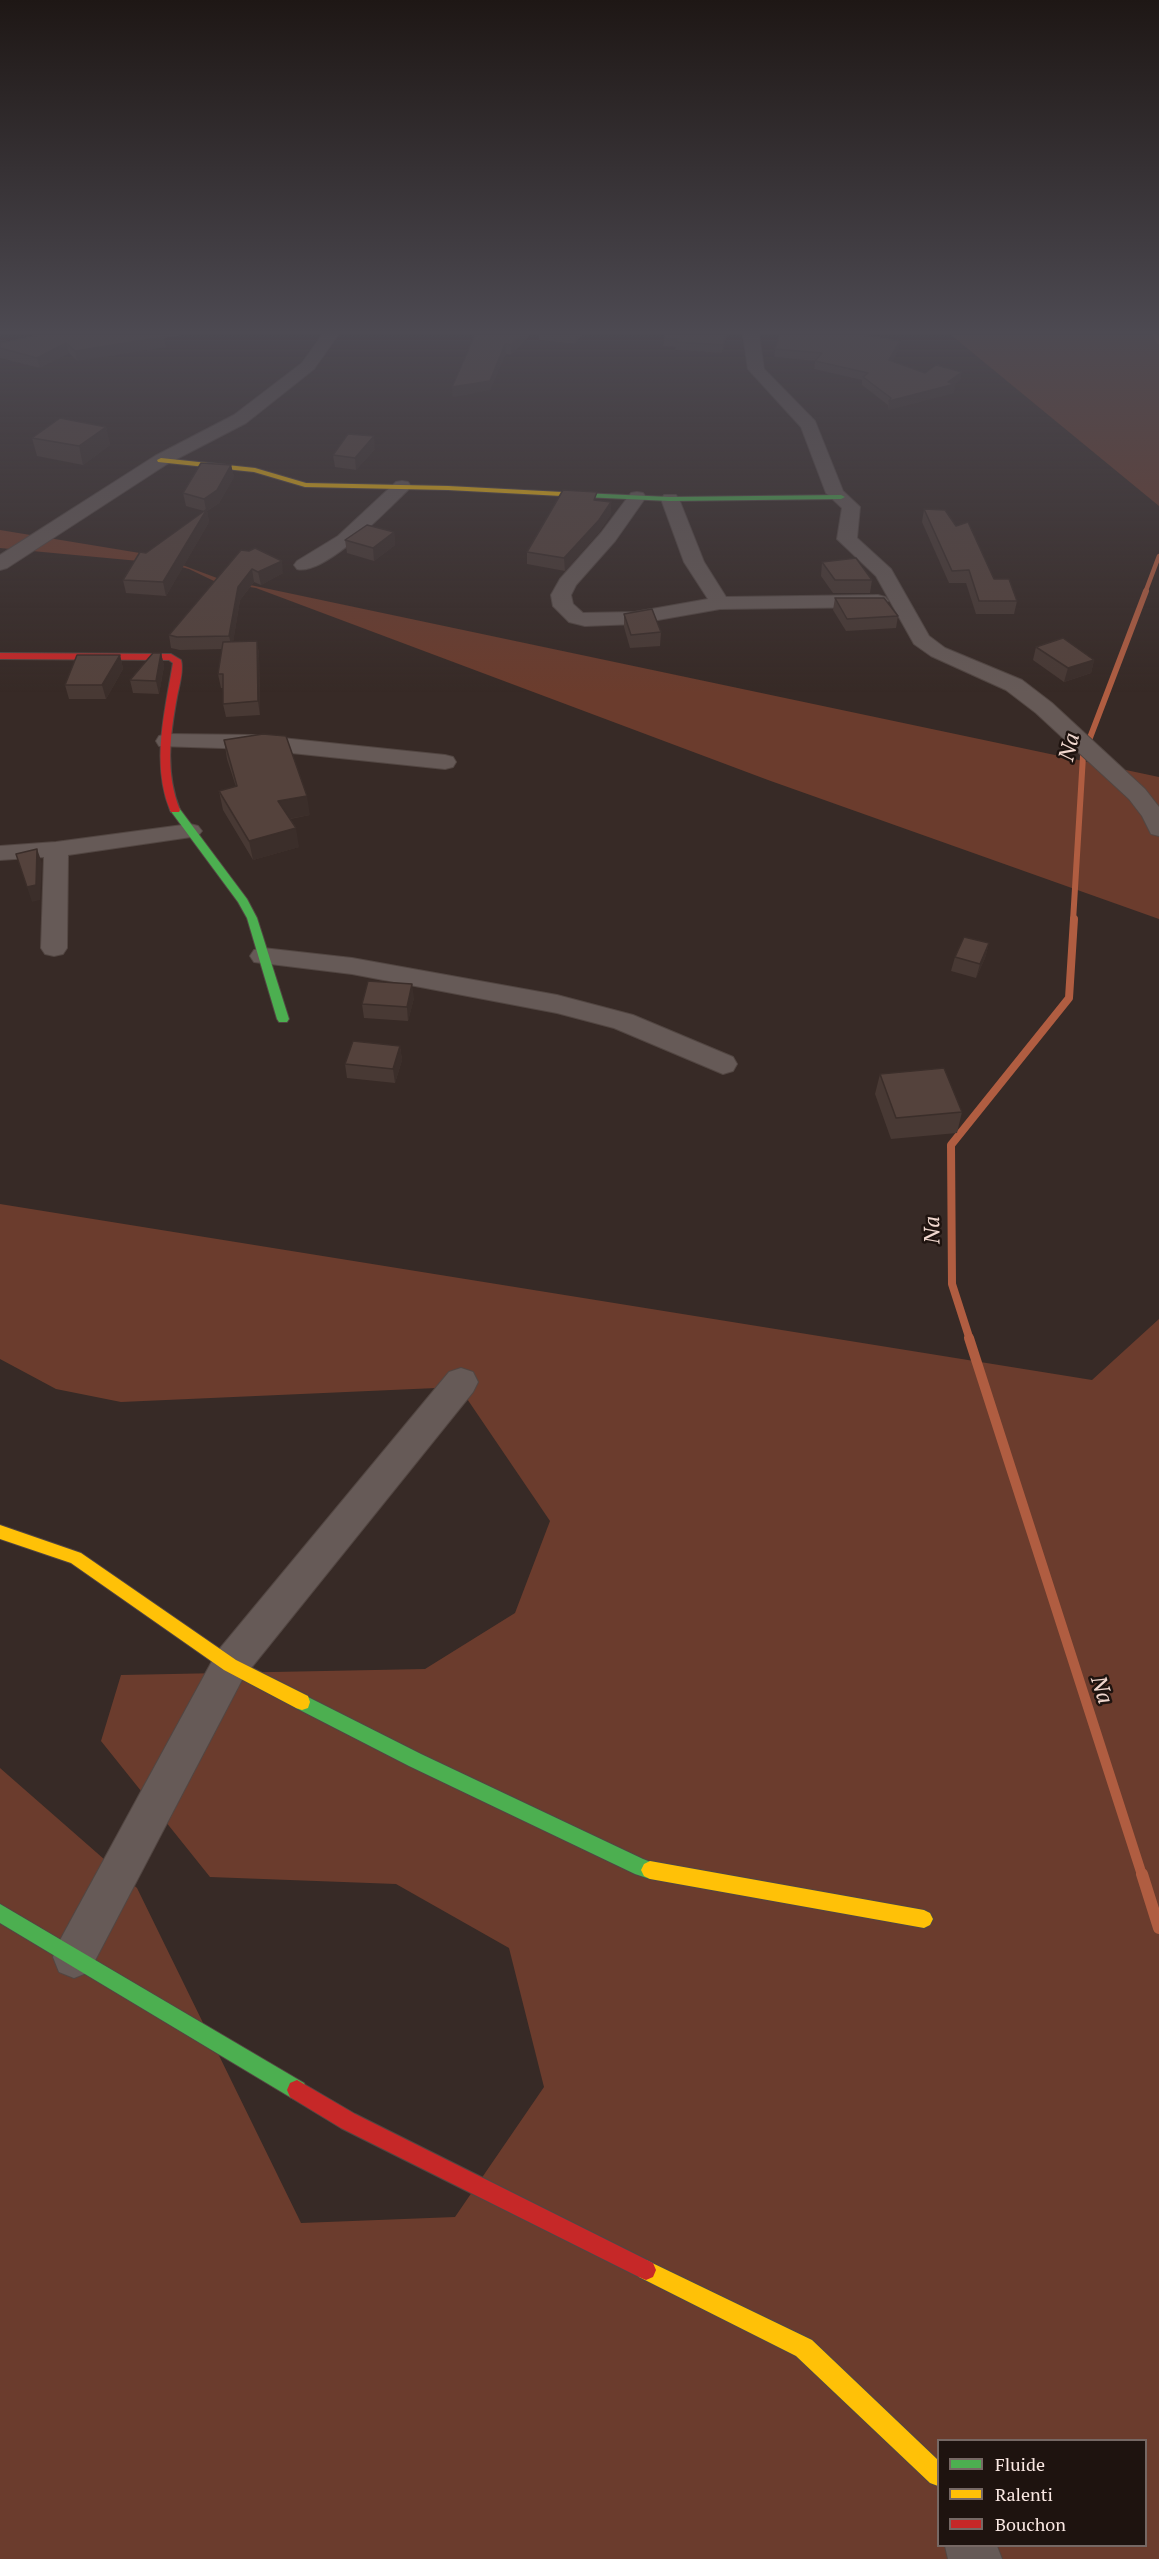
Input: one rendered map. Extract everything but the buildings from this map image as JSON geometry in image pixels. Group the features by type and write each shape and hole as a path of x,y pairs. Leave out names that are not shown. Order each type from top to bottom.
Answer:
{"street":[{"path":"0,564 172,454"},
{"path":"820,454 835,493 852,507 848,539 884,573 921,640 938,652 1014,685 1044,708 1137,794 1153,815 1159,830"},
{"path":"161,460 255,470 305,485 402,486 670,499 841,498"},
{"path":"304,565 345,540 402,486"},
{"path":"637,497 608,537 567,583 561,595 567,612 585,620 635,618 720,603 900,601"},
{"path":"670,499 694,562 720,603"},
{"path":"0,656 175,658 179,667 167,741 166,785 172,804 243,901 252,918 283,1019"},
{"path":"167,741 253,742 445,762"},
{"path":"0,853 57,849 190,831"},
{"path":"54,948 57,849"},
{"path":"264,956 352,966 557,1004 623,1021 723,1064"},
{"path":"74,1957 230,1665 461,1382"},
{"path":"0,1532 76,1558 230,1665 416,1760 641,1868 924,1919"},
{"path":"0,1913 348,2121 804,2348 937,2473"}],"shaded area":[{"path":"1096,454 1159,454 1159,506"},
{"path":"0,530 158,556 217,578 1159,777 1159,919 768,780 256,588 214,581 189,569 171,564 0,548"},
{"path":"0,1204 1092,1380 1159,1319 1159,2559 0,2559 0,1768 137,1888 301,2223 455,2217 544,2087 509,1948 396,1884 210,1877 101,1741 121,1675 425,1669 515,1613 550,1521 459,1387 121,1402 56,1389 0,1359"}],"waterway":[{"name":"Na","path":"1145,593 1159,556"},
{"name":"Na","path":"1073,921 1083,756 1146,591"},
{"name":"Na","path":"970,1340 952,1284 951,1145 1069,998 1074,919"},
{"name":"Na","path":"969,1338 1142,1875"},
{"name":"Na","path":"1142,1874 1159,1928"}],"traffic: fast":[{"path":"562,494 670,499 841,497"},
{"path":"175,810 243,901 252,918 283,1019"},
{"path":"302,1702 415,1760 641,1868 650,1870"},
{"path":"0,1913 297,2090"}],"traffic: slow":[{"path":"161,460 255,470 305,485 448,488 562,494"},
{"path":"0,1532 76,1558 230,1665 302,1702"},
{"path":"650,1870 924,1919"},
{"path":"646,2270 804,2348 937,2474"}],"traffic: jam":[{"path":"0,656 171,657 178,662 165,758 169,795 175,810"},
{"path":"297,2090 348,2121 646,2270"}]}
